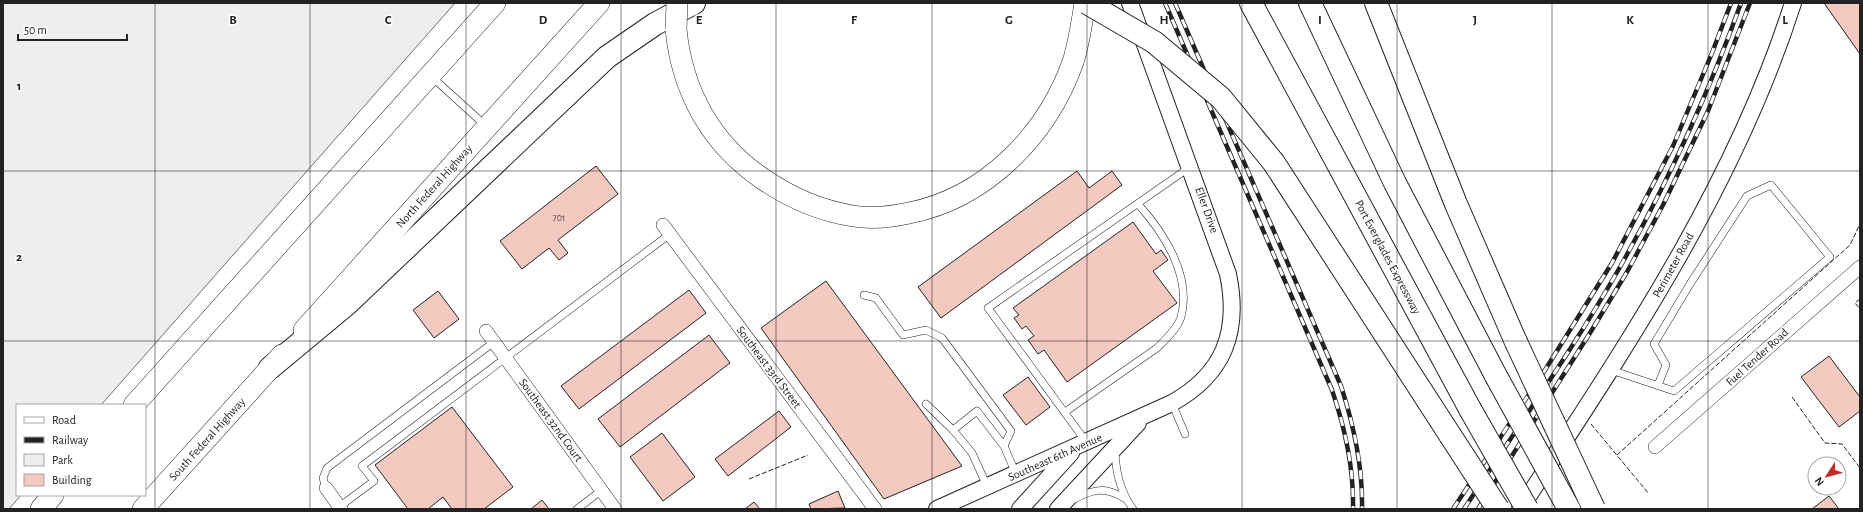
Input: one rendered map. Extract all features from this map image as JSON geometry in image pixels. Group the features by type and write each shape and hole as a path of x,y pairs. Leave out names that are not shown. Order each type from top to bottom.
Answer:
{"highway":[{"path":"270,368 347,304 607,57 655,24 694,3"},
{"path":"1086,3 1154,42 1220,98 1274,163 1498,509"},
{"name":"Port Everglades Expressway","path":"1251,3 1470,409 1526,509"},
{"path":"1310,3 1369,131 1412,217 1496,376 1569,509"},
{"path":"1376,3 1456,204 1516,342 1594,509"}],"main road":[{"path":"135,404 495,3"},
{"name":"North Federal Highway","path":"270,368 598,3"},
{"path":"677,3 676,29 681,62 695,102 715,134 738,160 768,182 799,199 853,216 882,217 931,208 964,193 996,172 1016,154 1038,127 1066,78 1073,61 1086,3"},
{"name":"South Federal Highway","path":"143,509 270,368"},
{"path":"41,509 52,496"}],"street":[{"name":"Eller Drive","path":"1130,3 1191,167 1228,274 1231,288 1230,332 1225,349 1215,368 1197,388 1172,403"},
{"name":"Perimeter Road","path":"1520,509 1611,370 1660,290 1736,148 1769,69 1792,3"},
{"name":"Southeast 33rd Street","path":"666,230 875,509"},
{"name":"Fuel Tender Road","path":"1655,447 1860,267"},
{"name":"Southeast 32nd Court","path":"486,331 615,509"},
{"name":"Southeast 6th Avenue","path":"937,509 1081,446 1172,403"},
{"path":"1060,507 1143,417"},
{"path":"1020,509 1081,446"},
{"path":"326,488 340,508"}],"lane":[{"path":"430,75 487,127"},
{"path":"1081,446 1065,412 988,308 1191,167"},
{"path":"1611,370 1674,391 1830,257 1771,185 1747,196 1690,284 1654,344 1666,365 1658,385"},
{"path":"1065,412 1157,348 1167,339 1181,318 1183,296 1178,269 1170,248 1155,223 1138,204"},
{"path":"340,508 374,481 362,466 506,359 666,230"},
{"path":"864,295 876,298 903,335 926,330 942,338 1011,431 1004,446"},
{"path":"326,488 324,478 327,468 494,342"},
{"path":"1172,403 1185,434"},
{"path":"926,404 953,430 972,453 987,487"},
{"path":"953,430 977,411 1004,446 1016,474"},
{"path":"1115,447 1118,478 1126,499 1133,509"},
{"path":"576,509 602,490"},
{"path":"1060,507 1088,492 1097,490 1113,492 1126,499"}],"green space":[{"path":"3,3 455,3 102,404 16,404 16,496 20,496 9,509 3,509"}],"building":[{"path":"1824,3 1860,3 1860,54"},
{"path":"596,166 618,194 558,240 568,253 559,260 549,248 522,269 500,241"},
{"path":"1077,171 1089,188 1112,171 1122,185 941,318 918,287"},
{"path":"1133,222 1156,254 1161,250 1168,260 1153,271 1177,303 1067,382 1044,350 1038,354 1028,340 1034,336 1026,326 1022,329 1014,318 1019,315 1013,308"},
{"path":"826,281 962,466 884,499 761,328"},
{"path":"689,290 706,313 579,409 561,386"},
{"path":"438,291 459,319 434,338 413,310"},
{"path":"709,335 730,363 620,447 598,419"},
{"path":"1829,356 1860,397 1860,411 1839,427 1801,377"},
{"path":"1028,377 1050,407 1026,425 1003,395"},
{"path":"452,407 513,487 484,509 452,509 443,497 428,509 408,509 375,465"},
{"path":"779,411 791,427 728,476 715,459"},
{"path":"662,433 695,477 663,501 630,457"},
{"path":"838,491 845,508 811,509 809,504"},
{"path":"1829,496 1839,509 1812,509"},
{"path":"542,500 549,509 531,509"},
{"path":"754,502 760,509 745,509"}],"railway":[{"path":"1165,3 1332,390 1348,448 1352,478 1353,509"},
{"path":"1175,3 1341,386 1357,447 1361,478 1362,509"},
{"path":"1453,509 1545,370 1612,263 1673,146 1731,3"},
{"path":"1464,509 1583,329 1638,235 1671,170 1701,105 1741,3"},
{"path":"1478,509 1627,272 1663,205 1708,111 1750,3"}],"fence":[{"path":"1617,455 1850,245 1860,224"},
{"path":"1860,299 1855,303 1860,309"},
{"path":"1792,397 1825,443 1842,444 1860,468"},
{"path":"1591,424 1649,494"},
{"path":"749,479 808,455"}]}
